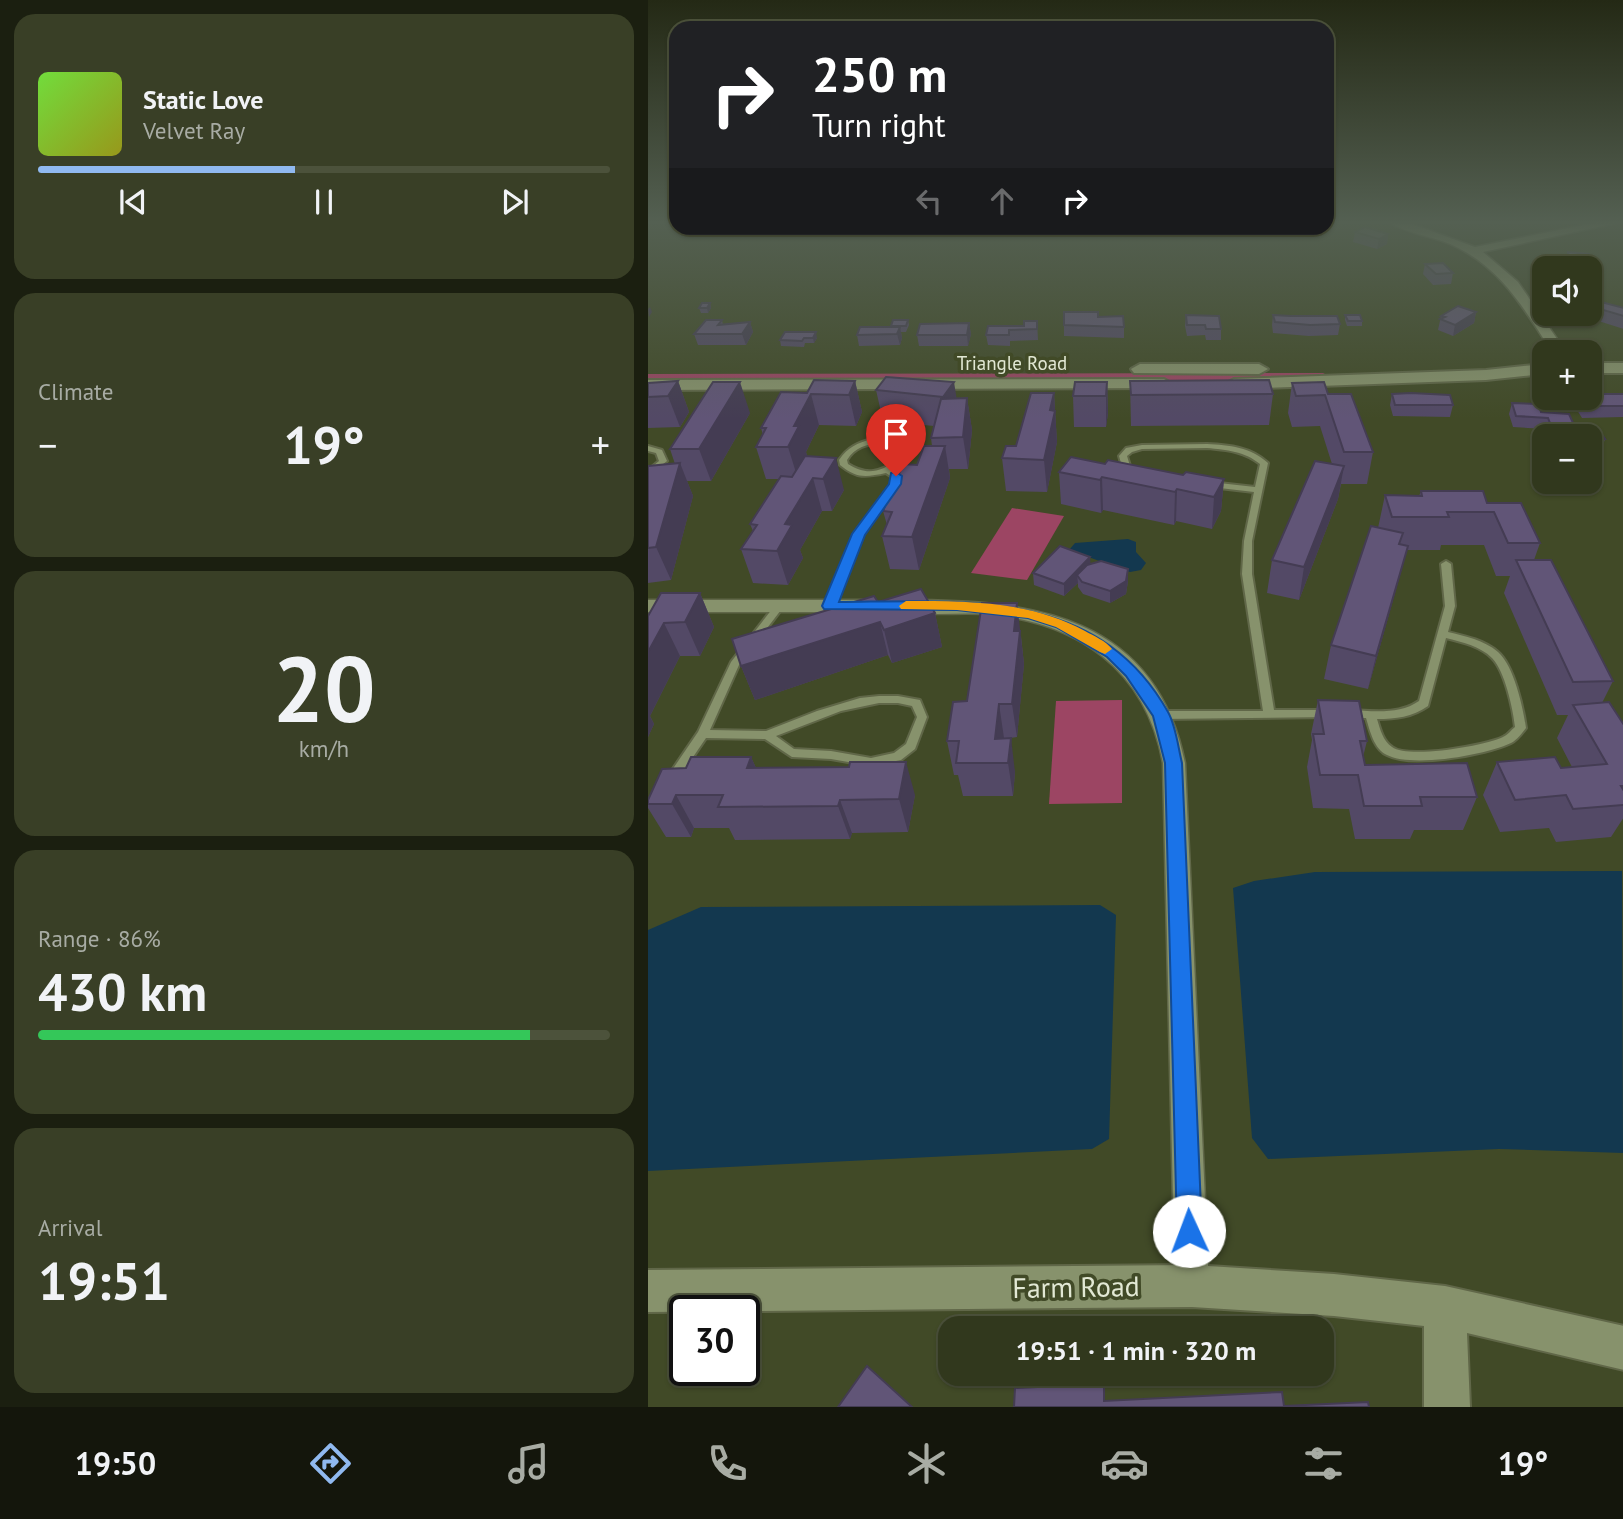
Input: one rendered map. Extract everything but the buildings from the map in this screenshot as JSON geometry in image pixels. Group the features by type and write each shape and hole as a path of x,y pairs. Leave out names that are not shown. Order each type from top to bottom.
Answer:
{"street":[{"path":"1514,288 1551,340"},
{"name":"Triangle Road","path":"648,370 1249,369 1481,365 1532,368"},
{"path":"1602,368 1623,368"},
{"name":"Triangle Road","path":"648,385 1237,384 1475,375 1532,370"},
{"path":"648,606 957,606 1040,617 1070,628 1112,653 1132,672 1161,715 1174,763 1192,1286"},
{"name":"Farm Road","path":"648,1291 1192,1286 1335,1295 1445,1307 1623,1348"},
{"path":"1445,1307 1447,1407"}],"lane":[{"path":"829,606 859,534 895,484 896,476 888,470 867,474 857,472 844,465 843,460 851,449 859,444 887,442 901,447 905,456 888,470"},
{"path":"1259,490 1136,476 1127,470 1123,456 1129,450 1142,447 1232,448 1248,450 1264,463 1259,490 1248,541 1247,575 1269,713"},
{"path":"648,448 663,456 660,466 648,474"},
{"path":"1161,715 1399,715 1417,709 1424,703 1450,606 1446,564"},
{"path":"661,793 686,762 703,734 735,664 779,606"},
{"path":"1371,714 1381,745 1393,755 1420,757 1493,744 1510,738 1521,728 1520,714 1499,659 1475,644 1443,634"},
{"path":"703,734 767,735 806,718 879,698 901,698 916,703 922,717 911,746 897,757 871,762 831,755 792,753 767,735"}],"shaded area":[{"path":"648,374 1327,375 1264,380 648,381"},
{"path":"1012,508 1064,516 1027,580 971,573"},
{"path":"1122,700 1122,803 1049,804 1056,701"}],"water":[{"path":"1128,539 1136,542 1136,552 1146,563 1141,570 1130,572 1069,550 1075,543"},
{"path":"1622,871 1623,1153 1499,1149 1268,1159 1252,1138 1233,888 1254,881 1315,872"},
{"path":"1100,905 1116,915 1109,1139 1092,1149 648,1171 648,930 701,907"}],"slow traffic":[{"path":"906,606 993,608 1029,614 1061,624 1105,649"}],"route":[{"path":"896,476 895,484 859,534 829,606 993,608 1029,614 1061,624 1112,653 1132,672 1161,715 1174,763 1189,1231"}]}
